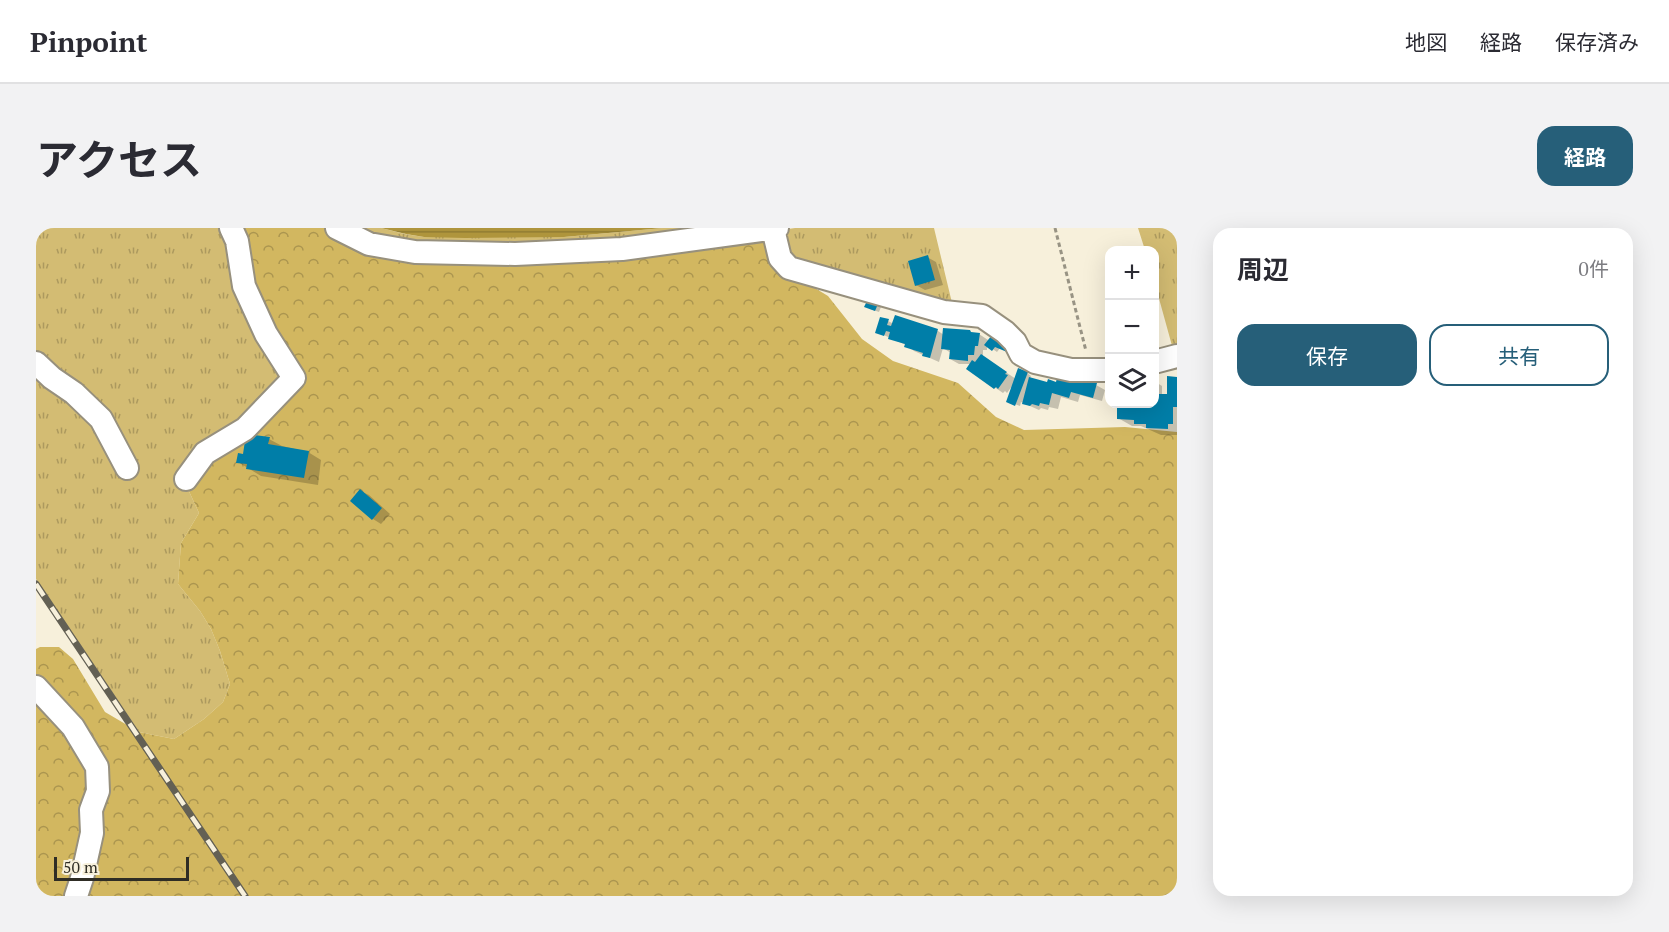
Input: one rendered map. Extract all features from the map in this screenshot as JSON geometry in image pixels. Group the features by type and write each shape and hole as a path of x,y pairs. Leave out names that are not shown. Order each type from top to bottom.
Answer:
{"street":[{"path":"186,479 205,453 245,429 294,378 266,334 244,286 237,241 231,228"},
{"path":"337,228 369,244 415,252 515,254 622,249 775,228 780,258 789,268 944,312 982,316 1005,332 1015,342 1021,354 1035,362 1071,370 1100,370"},
{"path":"1159,361 1177,356"},
{"path":"36,363 52,378 74,393 101,419 127,468"},
{"path":"36,687 73,727 98,767 98,791 91,810 92,833 76,896"}],"path":[{"path":"1055,228 1100,370"}],"green space":[{"path":"36,228 228,228 233,241 244,297 287,377 261,409 203,449 180,481 187,487 199,513 181,543 178,584 211,629 230,684 223,702 204,719 174,739 139,732 36,579 36,376 72,400 94,421 125,479 137,471 95,404 36,357"},
{"path":"236,228 327,228 383,250 764,232 782,268 828,296 862,339 893,361 958,383 996,417 1024,430 1125,427 1177,432 1177,896 36,896 36,649 59,647 73,659 105,712 139,732 174,739 204,719 223,702 230,684 211,629 178,584 181,543 199,513 187,487 209,456 299,380 273,338"},
{"path":"344,228 381,228 424,237 564,237 663,228 741,228 694,235 419,249"},
{"path":"795,228 934,228 953,307 789,263 782,230"},
{"path":"1138,228 1177,228 1177,352 1174,353 1159,299 1159,246 1144,246"}],"shaded area":[{"path":"381,228 663,228 564,237 465,238 424,237"}],"building":[{"path":"928,255 935,280 915,286 908,261"},
{"path":"868,299 878,304 875,311 864,307"},
{"path":"895,315 938,329 930,358 922,356 923,353 904,347 905,344 888,339 890,332 886,331 884,336 875,333 880,317 889,319 887,325 891,326"},
{"path":"943,328 980,333 978,346 975,346 974,355 968,355 968,361 949,359 950,350 941,349"},
{"path":"992,335 1011,347 1007,352 995,347 992,351 984,345"},
{"path":"981,354 1007,372 1005,374 1008,375 998,389 996,387 994,389 966,369 972,360 975,362"},
{"path":"1018,368 1028,372 1015,406 1006,402"},
{"path":"1062,373 1097,383 1093,398 1071,392 1069,398 1052,393 1049,405 1022,404 1029,377 1056,382 1058,374"},
{"path":"1167,376 1177,377 1177,407 1173,407 1173,424 1168,424 1168,429 1146,428 1146,424 1134,424 1134,420 1117,419 1117,408 1159,408 1159,394 1167,394"},
{"path":"246,434 270,437 268,444 309,451 304,478 246,469 247,464 236,463 238,453 243,454"},
{"path":"360,489 382,508 372,520 350,501"}],"railway":[{"path":"36,584 245,896"}]}
